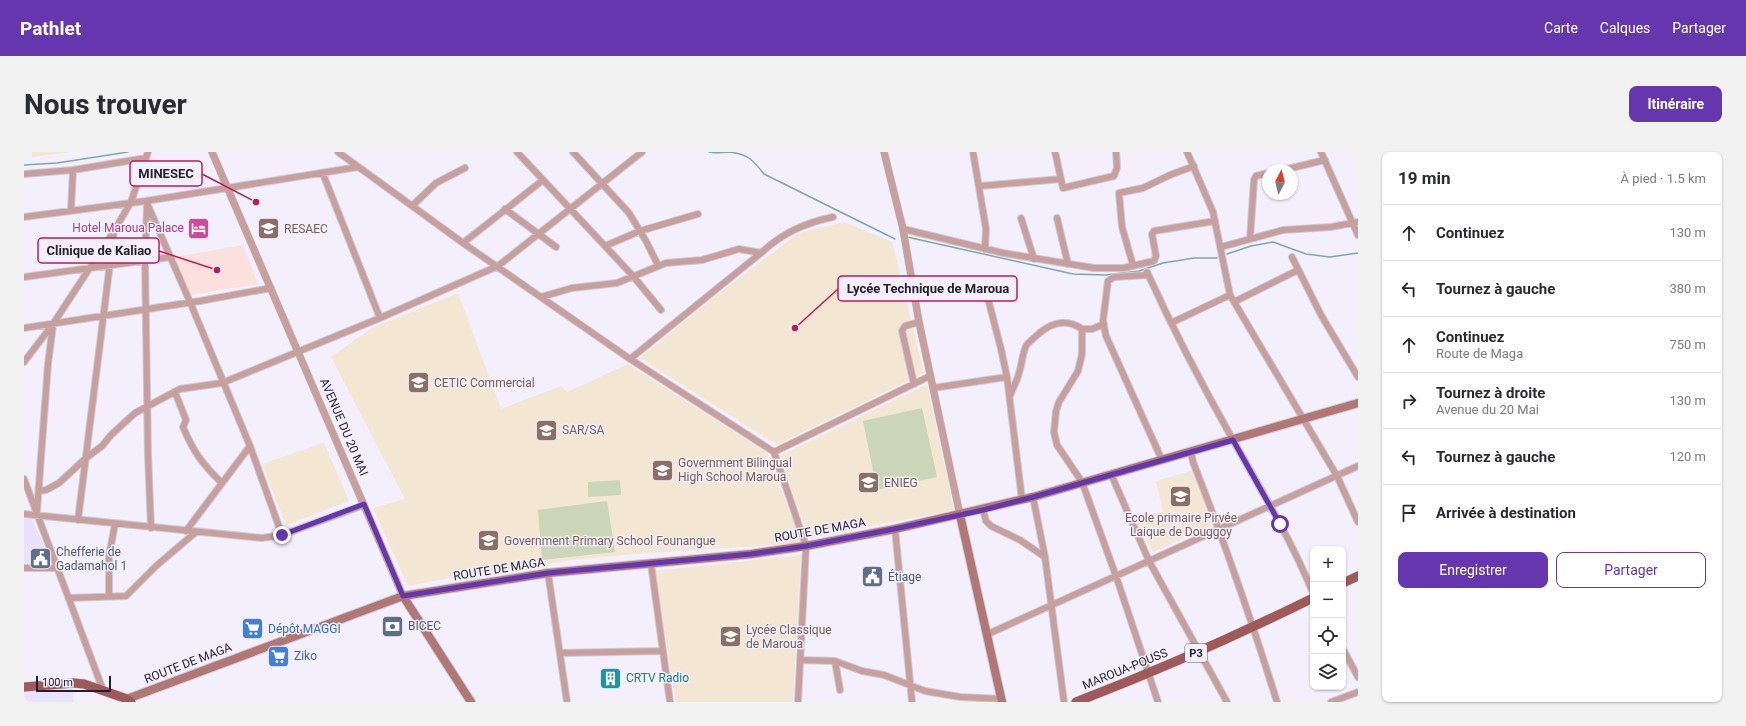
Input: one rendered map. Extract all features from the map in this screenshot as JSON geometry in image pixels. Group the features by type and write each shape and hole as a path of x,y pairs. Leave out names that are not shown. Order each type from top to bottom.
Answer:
{"main road":[{"name":"ROUTE DE MAGA","path":"129,700 403,596 548,573 751,554 806,546 894,529 1022,500 1304,420 1358,403"},
{"path":"960,515 1002,701"},
{"path":"1345,582 1358,576"},
{"name":"AVENUE DU 20 MAI","path":"403,596 471,702"},
{"name":"MAROUA-POUSS","path":"1076,702 1199,652 1310,599"},
{"path":"24,687 74,683 84,684 129,700"}],"street":[{"name":"AVENUE DU 20 MAI","path":"212,152 229,188 403,596"},
{"path":"338,152 464,243 630,359 774,452 806,546 798,702"},
{"path":"517,152 633,276 661,310"},
{"path":"573,152 622,203 640,231 658,265"},
{"path":"39,491 46,490 59,483 86,458 102,446 135,413 183,388 222,383 380,318 498,266 642,152"},
{"path":"884,152 903,229 919,322 960,515"},
{"path":"973,152 980,186 986,229 985,249"},
{"path":"1055,152 1063,188 1114,176 1117,168 1116,152"},
{"path":"1187,152 1210,205 1215,221 1230,294 1337,476 1358,522"},
{"path":"1321,152 1355,223 1358,235"},
{"path":"24,174 73,170 147,154"},
{"path":"24,362 54,324 114,231 131,202 147,154"},
{"path":"1298,166 1324,160"},
{"path":"1133,265 1123,230 1119,192 1143,188 1170,175 1194,166"},
{"path":"24,217 131,202 147,202 358,167"},
{"path":"412,206 436,183 465,168"},
{"path":"71,210 73,170"},
{"path":"323,174 380,318"},
{"path":"1250,239 1254,180 1256,176 1262,174"},
{"path":"980,186 1061,179"},
{"path":"464,243 543,180"},
{"path":"147,202 190,302 222,383 250,446 282,535"},
{"path":"147,202 145,260 147,309 147,406 151,528"},
{"path":"505,209 556,248"},
{"path":"605,246 640,231 698,214"},
{"path":"630,359 761,253 774,240 812,221 833,216"},
{"path":"1021,218 1034,259"},
{"path":"1057,218 1068,264"},
{"path":"903,229 1034,259 1109,269 1124,268 1154,261 1152,234 1154,231 1215,221"},
{"path":"1221,247 1283,230 1355,223"},
{"path":"78,520 102,316 114,231"},
{"path":"541,297 572,288 612,284 658,265 710,258 739,249 761,253"},
{"path":"24,277 171,257"},
{"path":"1292,257 1321,315 1358,377"},
{"path":"1234,302 1298,270"},
{"path":"1162,460 1106,336 1103,316 1108,281 1114,277 1147,274 1171,323 1233,440 1271,505 1310,587"},
{"path":"985,287 1007,377 1022,500"},
{"path":"24,328 271,288"},
{"path":"1171,323 1230,294"},
{"path":"914,384 902,332 905,326 919,322"},
{"path":"1009,398 1019,372 1022,356 1027,344 1044,328 1057,323 1072,325 1082,329 1092,328 1104,324"},
{"path":"37,514 48,364 54,324"},
{"path":"1082,329 1082,354 1078,371 1059,402 1054,425 1057,445 1082,482 1116,576 1158,702"},
{"path":"774,452 930,376"},
{"path":"933,388 1007,377"},
{"path":"175,392 186,420 183,427 190,444 200,459 222,483"},
{"path":"186,531 250,446"},
{"path":"1191,452 1193,462 1219,528 1254,627 1277,702"},
{"path":"988,634 1358,466"},
{"path":"1111,474 1149,561 1227,702"},
{"path":"24,479 103,690"},
{"path":"1033,497 1044,557 1064,702"},
{"path":"24,514 37,514 151,528 262,538 282,535 364,504"},
{"path":"983,510 986,521 992,526 1020,540 1044,557"},
{"path":"109,595 109,556 115,524"},
{"path":"894,529 912,702"},
{"path":"69,598 109,595 122,597 126,596 156,566 196,532"},
{"path":"651,564 670,702"},
{"path":"24,568 58,568"},
{"path":"548,573 567,702"},
{"path":"560,653 662,651"},
{"path":"1346,654 1358,677"},
{"path":"800,660 835,661 862,671 884,675 910,686 925,690 957,696 1002,701"},
{"path":"835,661 840,690"},
{"path":"1331,702 1358,692"}],"shaded area":[{"path":"32,152 71,152 32,157"},
{"path":"844,222 892,242 924,373 777,445 640,358 714,297 799,233"},
{"path":"243,245 258,284 191,295 175,257"},
{"path":"458,293 501,409 561,386 567,392 628,364 767,453 801,541 791,544 633,554 574,560 459,576 408,586 373,508 405,499 331,357 372,328"},
{"name":"ENIEG","path":"927,384 954,510 809,538 780,456"},
{"path":"324,443 349,501 286,525 262,464"},
{"name":"Ecole primaire Pirvée Laique de Douggoy","path":"1194,470 1212,525 1153,552 1133,517 1163,512 1156,481"},
{"path":"24,511 29,512 54,568 24,567"},
{"name":"Lycée Classique de Maroua","path":"801,555 793,702 676,702 655,571"},
{"path":"72,686 74,702 24,702 24,692"}],"green space":[{"path":"922,408 937,477 877,490 863,421"},
{"path":"620,480 621,495 588,497 588,482"},
{"path":"607,501 615,552 542,560 538,510"}],"waterway":[{"path":"24,165 57,163 128,152"},
{"path":"709,152 729,152 746,156 750,158 764,174 895,239"},
{"path":"907,237 1073,274 1106,275 1139,271 1163,263 1194,258 1217,258"},
{"path":"1227,254 1251,246 1273,242 1306,254 1330,257 1358,253"}],"place":[{"name":"MINESEC","path":"256,202"},
{"name":"Hotel Maroua Palace","path":"199,228"},
{"name":"RESAEC","path":"269,229"},
{"name":"Clinique de Kaliao","path":"217,270"},
{"name":"Lycée Technique de Maroua","path":"795,328"},
{"name":"CETIC Commercial","path":"418,383"},
{"name":"SAR/SA","path":"546,430"},
{"name":"Government Bilingual High School Maroua","path":"662,470"},
{"name":"ENIEG","path":"869,483"},
{"name":"Ecole primaire Pirvée Laique de Douggoy","path":"1181,497"},
{"name":"Government Primary School Founangue","path":"488,541"},
{"name":"Chefferie de Gadamahol 1","path":"40,559"},
{"name":"Étiage","path":"873,577"},
{"name":"BICEC","path":"392,626"},
{"name":"Dépôt MAGGI","path":"252,629"},
{"name":"Lycée Classique de Maroua","path":"731,637"},
{"name":"Ziko","path":"279,656"},
{"name":"CRTV Radio","path":"610,678"}],"route":[{"path":"282,535 364,504 403,596 548,573 751,554 806,546 983,510 1233,440 1271,505 1280,524"}]}
